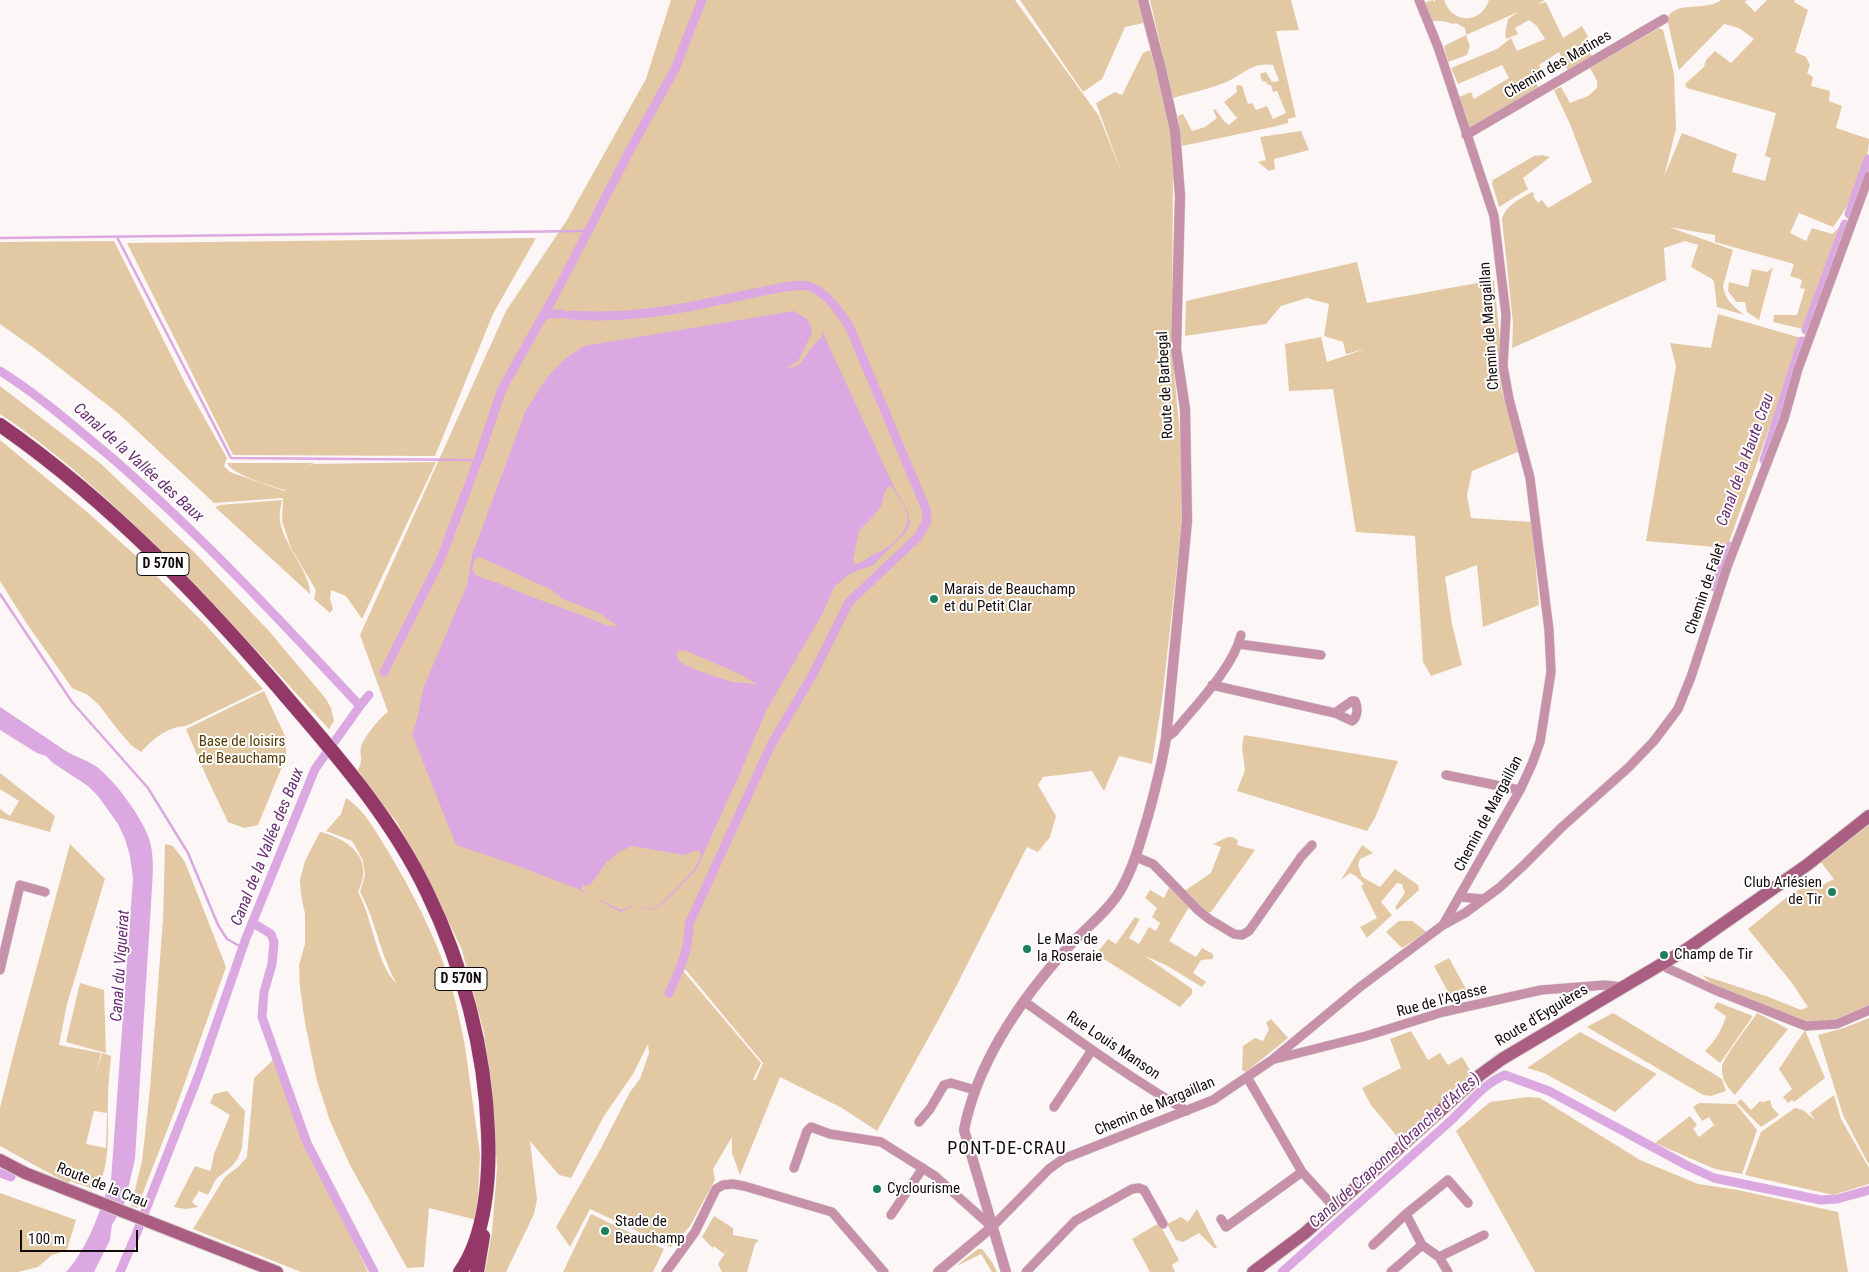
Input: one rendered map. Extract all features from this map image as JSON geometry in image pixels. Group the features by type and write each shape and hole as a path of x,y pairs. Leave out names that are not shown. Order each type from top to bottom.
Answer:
{"main road":[{"name":"D 570N","path":"0,425 84,491 174,574 232,635 353,776 392,830 419,876 443,928 463,986 474,1029 486,1099 489,1154 488,1182 484,1208 474,1245 460,1272"},
{"name":"Route d'Eyguières","path":"1253,1272 1305,1233 1480,1075 1502,1059 1688,949 1807,865 1869,816"},
{"name":"Route de la Crau","path":"0,1160 25,1173 277,1272"},
{"name":"D 570N","path":"477,1272 484,1230 484,1208"}],"street":[{"name":"Route de Barbegal","path":"1006,1272 964,1130 968,1112 975,1090 996,1046 1025,1002 1061,956 1119,892 1136,856 1161,765 1166,738 1167,711 1187,521 1185,409 1176,349 1180,196 1175,131 1143,0"},
{"name":"Chemin de Margaillan","path":"992,1228 1062,1159 1214,1100 1272,1060 1360,987 1443,925 1520,790 1540,742 1551,672 1549,630 1530,478 1509,399 1503,366 1506,314 1494,216 1438,46 1418,0"},
{"name":"Chemin des Matines","path":"1466,135 1664,19"},
{"name":"Chemin de Falet","path":"1443,925 1465,913 1524,865 1562,827 1629,767 1654,741 1678,708 1691,677 1727,567 1784,419 1798,368 1869,176"},
{"path":"1166,738 1174,732 1212,684 1229,661 1240,640 1321,656"},
{"path":"1212,684 1335,713"},
{"path":"1446,775 1520,790"},
{"path":"1136,856 1153,864 1162,871 1198,910 1209,919 1234,934 1242,936 1249,931 1301,857 1312,845"},
{"path":"0,970 20,885 45,892"},
{"path":"1460,897 1483,899"},
{"path":"1663,963 1667,968 1708,987 1806,1026 1837,1024 1869,1010"},
{"name":"Rue de l'Agasse","path":"1272,1060 1366,1036 1443,1012 1541,990 1605,985 1622,987"},
{"name":"Rue Louis Manson","path":"1025,1002 1092,1050 1187,1111"},
{"path":"1054,1107 1092,1050"},
{"path":"1248,1077 1302,1172 1334,1207"},
{"path":"919,1122 930,1109 944,1085 951,1083 975,1090"},
{"path":"794,1168 810,1127 830,1134 881,1142 935,1176 992,1228 938,1272"},
{"path":"891,1215 923,1168"},
{"path":"1221,1219 1226,1227 1302,1172"},
{"path":"1373,1245 1406,1214 1448,1180 1468,1203"},
{"path":"666,1272 695,1232 716,1190 723,1185 733,1184 832,1212 884,1272"},
{"path":"1026,1272 1075,1221 1132,1190 1139,1188 1144,1190 1163,1224"},
{"path":"1406,1214 1422,1245 1439,1257 1448,1272"},
{"path":"1439,1257 1484,1235"},
{"path":"976,1240 989,1242 1000,1252"},
{"path":"1391,1272 1422,1245"}],"green space":[{"path":"671,0 1015,0 1099,116 1122,174 1096,103 1115,92 1122,95 1143,53 1150,50 1169,114 1173,169 1172,351 1181,444 1182,523 1162,700 1152,764 1119,756 1104,791 1092,771 1043,777 1038,785 1056,816 1050,837 1038,852 1027,847 946,1006 877,1131 842,1108 780,1077 740,1175 732,1153 732,1137 713,1169 715,1180 690,1226 671,1247 590,1209 570,1247 556,1227 600,1150 630,1092 640,1079 649,1053 648,1044 633,1074 604,1116 571,1178 559,1175 530,1141 537,1200 534,1214 506,1272 485,1272 492,1232 497,1168 493,1101 484,1033 462,950 427,876 396,821 358,770 361,763 361,747 365,738 388,712 360,635 506,311 567,220 646,79","holes":["685,969 763,1063 755,1081 753,1079 761,1063 684,972"]},
{"path":"1020,0 1140,0 1144,23 1125,27 1102,79 1083,92"},
{"path":"1150,0 1291,0 1299,30 1276,31 1296,117 1288,119 1288,123 1277,126 1182,146 1178,116 1183,114 1192,131 1205,127 1217,118 1213,110 1215,109 1229,125 1237,118 1224,102 1237,92 1236,86 1239,85 1242,86 1248,104 1252,103 1256,110 1267,106 1273,119 1286,113 1277,91 1273,92 1271,85 1262,81 1260,74 1266,72 1272,82 1279,81 1273,65 1258,65 1221,84 1173,98"},
{"path":"1433,0 1435,2 1435,0 1444,0 1453,14 1466,18 1480,14 1489,0 1545,0 1537,4 1546,2 1563,38 1582,26 1588,37 1584,41 1593,58 1568,71 1559,52 1539,65 1541,69 1531,75 1540,90 1471,129 1459,97 1471,92 1474,99 1509,78 1502,65 1458,84 1451,68 1497,49 1511,38 1517,51 1545,39 1537,26 1529,20 1515,28 1518,34 1506,39 1505,33 1508,19 1518,12 1466,35 1465,28 1456,23 1432,21 1423,3"},
{"path":"1721,0 1747,0 1745,2 1755,12 1767,0 1795,0 1794,2 1808,10 1795,52 1806,57 1810,65 1807,73 1813,77 1811,86 1830,91 1829,101 1842,106 1836,128 1869,139 1862,173 1845,208 1833,227 1799,213 1790,233 1806,241 1812,228 1832,234 1844,223 1803,329 1773,322 1774,315 1797,315 1805,289 1800,288 1802,280 1790,276 1794,264 1715,242 1715,235 1669,227 1733,250 1723,286 1733,306 1744,315 1717,307 1714,282 1691,267 1698,245 1685,241 1664,248 1666,280 1512,348 1513,323 1502,219 1504,214 1514,203 1532,192 1538,203 1542,200 1548,208 1592,182 1570,124 1554,90 1561,87 1570,103 1588,96 1597,88 1597,81 1590,68 1659,28 1663,30 1674,74 1676,129 1664,177 1682,133 1737,154 1732,172 1765,181 1771,158 1765,156 1776,113 1687,88 1685,84 1704,67 1706,60 1715,51 1731,63 1754,39 1739,28 1724,24 1679,70 1678,67 1667,18 1678,9 1708,5"},
{"path":"1466,35 1470,46 1467,55 1448,62 1444,46"},
{"path":"1301,131 1309,150 1274,159 1275,169 1269,171 1258,162 1266,160 1260,137"},
{"path":"1534,156 1550,157 1523,178 1528,189 1499,207 1492,183 1493,180"},
{"path":"536,238 493,314 435,456 233,455 127,243"},
{"path":"114,241 186,385 227,458 224,466 230,472 284,491 287,487 284,490 252,479 236,472 227,463 314,463 302,469 313,464 436,462 362,619 346,596 331,590 330,599 333,609 330,613 314,599 316,590 291,548 282,521 283,498 214,503 119,414 0,324 0,242"},
{"path":"1357,262 1367,303 1494,280 1500,341 1498,366 1502,392 1520,451 1472,471 1467,495 1471,518 1532,522 1539,605 1483,627 1477,565 1445,577 1452,624 1462,665 1431,676 1423,662 1415,536 1356,532 1333,389 1289,391 1285,344 1321,337 1327,362 1365,349 1346,354 1343,342 1324,336 1329,304 1307,298 1281,306 1266,324 1185,336 1186,301"},
{"path":"1773,267 1759,320 1747,312 1745,302 1736,302 1728,291 1729,282 1748,287 1752,269 1767,272"},
{"path":"1718,314 1801,338 1727,548 1646,541 1676,366 1670,343 1711,348"},
{"path":"0,386 100,463 195,553 269,631 326,699 331,708 334,721 329,729 207,598 126,517 86,480 0,414"},
{"path":"0,440 86,511 135,555 204,623 263,689 186,726 167,731 141,752 131,745 99,705 88,695 72,688 25,621 0,581"},
{"path":"282,500 280,520 282,529 306,578 310,594 215,507"},
{"name":"Base de loisirs de Beauchamp","path":"264,691 286,738 286,757 258,825 244,828 228,822 186,729"},
{"path":"1244,735 1398,761 1375,818 1367,831 1237,791 1245,770 1242,747"},
{"path":"0,773 55,816 50,832 0,818 0,809 10,816 19,801 0,789"},
{"path":"346,798 359,809 374,829 397,866 422,913 437,945 449,979 465,1045 462,1048 465,1046 480,1155 477,1220 429,1208 424,1267 407,1268 350,1165 330,1121 317,1081 305,1023 299,965 305,944 305,914 300,880 305,861 320,832 336,837 344,842 357,853 361,860 363,877 358,892 384,965 397,984 386,961 360,892 365,875 363,861 352,841 326,831 341,814"},
{"path":"1869,822 1869,1007 1834,1022 1811,1022 1715,987 1702,975 1766,996 1801,1010 1808,1007 1792,983 1748,929 1787,897 1805,886 1818,887 1834,879 1820,861"},
{"path":"1228,837 1238,840 1237,845 1255,850 1211,912 1205,912 1186,890 1211,873 1221,847 1213,844"},
{"path":"70,844 105,879 67,1004 59,1045 101,1053 96,1074 102,1053 111,1056 108,1093 107,1158 96,1190 70,1181 69,1184 0,1146 0,1108","holes":["94,1111 107,1113 106,1148 86,1144"]},
{"path":"165,844 173,846 185,862 226,967 175,1110 137,1208 131,1206 142,1161 150,1089 163,920"},
{"path":"1362,845 1373,853 1360,859 1358,865 1362,877 1380,887 1395,869 1418,885 1419,890 1397,910 1395,907 1405,893 1402,884 1397,883 1381,902 1392,915 1367,938 1360,927 1377,918 1361,886 1364,884 1350,873 1341,880"},
{"path":"1170,886 1189,907 1169,941 1196,957 1202,948 1213,954 1213,959 1201,960 1193,973 1206,982 1202,987 1166,965 1145,956 1192,989 1192,994 1180,1007 1096,954 1108,939 1116,944 1135,917 1140,919 1129,938 1139,944 1149,927 1156,931 1160,923 1152,917 1157,908 1145,898 1150,890 1164,898"},
{"path":"1399,921 1412,921 1427,932 1402,948 1386,932"},
{"path":"1449,958 1467,991 1452,999 1434,966"},
{"path":"80,983 104,990 106,1053 66,1042"},
{"path":"1717,1002 1753,1016 1720,1063 1705,1051 1718,1035 1726,1016 1714,1008"},
{"path":"1613,1013 1722,1079 1726,1091 1711,1096 1703,1095 1587,1027"},
{"path":"1757,1013 1788,1029 1735,1095 1725,1083 1722,1075 1723,1063"},
{"path":"1869,1018 1869,1165 1843,1115 1818,1035 1844,1028"},
{"path":"1271,1019 1288,1038 1246,1072 1242,1070 1243,1046 1255,1038 1263,1041 1269,1029 1266,1023"},
{"path":"1805,1030 1825,1078 1794,1102 1792,1100 1788,1103 1783,1097 1792,1089 1779,1069"},
{"path":"1411,1031 1428,1060 1440,1053 1448,1065 1462,1057 1473,1075 1400,1140 1371,1105 1362,1088 1401,1068 1390,1039"},
{"path":"1580,1032 1657,1074 1615,1112 1544,1073 1527,1068"},
{"path":"274,1059 307,1149 331,1194 368,1272 301,1272 193,1229 225,1177 247,1157 254,1078"},
{"path":"227,1091 245,1111 242,1148 238,1158 232,1166 216,1179 208,1195 199,1191 192,1202 198,1207 186,1209 174,1207 195,1166 210,1171 211,1169 214,1154 230,1115 210,1103 214,1094"},
{"path":"1834,1095 1841,1119 1869,1168 1869,1184 1833,1195 1745,1175 1761,1132 1795,1108 1803,1110 1815,1120 1810,1113"},
{"path":"1528,1097 1540,1098 1640,1160 1698,1184 1738,1190 1838,1212 1848,1272 1535,1272 1456,1131 1490,1102"},
{"path":"1741,1099 1751,1110 1760,1101 1770,1100 1772,1107 1779,1115 1761,1127 1737,1103"},
{"path":"1699,1103 1736,1104 1757,1130 1742,1174 1715,1169 1655,1143 1690,1116 1697,1125 1693,1129 1699,1137 1714,1125 1709,1117 1702,1121 1693,1107"},
{"path":"0,1193 76,1220 67,1250 52,1255 38,1267 18,1272 0,1272"},
{"path":"1197,1209 1217,1248 1214,1248 1199,1233 1183,1242 1176,1240 1167,1224 1181,1217 1188,1222"},
{"name":"Stade de Beauchamp","path":"591,1214 664,1249 653,1272 563,1272"},
{"path":"714,1216 733,1228 733,1235 759,1240 755,1244 747,1272 722,1272 718,1264 730,1246 724,1254 714,1246 713,1248 702,1237"},
{"path":"1159,1223 1179,1260 1172,1265 1175,1272 1150,1272 1132,1239"},
{"path":"978,1249 982,1249 997,1272 992,1272 981,1254 957,1266"}],"shaded area":[{"path":"794,311 807,319 812,333 798,361 787,368 798,365 802,361 821,338 822,331 894,487 907,510 910,522 907,531 873,565 851,573 834,587 824,611 766,711 696,870 670,897 656,908 648,910 638,906 648,909 656,907 669,896 694,870 701,855 699,850 683,855 632,846 619,852 606,863 591,884 583,886 581,889 591,896 576,888 456,845 412,734 417,720 423,689 467,585 472,555 526,410 549,375 565,359 584,346","holes":["887,487 892,487 906,511 907,521 905,527 898,538 888,547 856,564 853,561 859,530 881,506","480,557 552,590 563,599 599,613 619,627 606,625 478,576 474,573 473,565 476,558","684,650 742,675 756,684 732,682 696,670 680,662 676,654 678,651"]},
{"path":"0,707 64,750 102,771 119,789 142,823 150,842 153,859 135,1159 125,1202 112,1225 110,1240 94,1272 66,1272 81,1252 87,1240 98,1217 111,1180 133,878 130,856 118,824 98,796 88,786 53,763 46,756 37,753 0,730"},
{"path":"591,896 622,910 635,905 621,912"}],"waterway":[{"path":"384,672 440,561 502,389 557,291 630,150 675,69 702,0"},
{"name":"Canal de la Haute Crau","path":"1849,214 1868,159"},
{"name":"Canal de la Haute Crau","path":"1806,330 1845,224"},
{"path":"0,238 588,231"},
{"path":"117,237 231,458 478,460"},
{"path":"570,315 614,316 659,312 790,286 802,285 815,289 832,303 850,328 926,509 927,521 918,537 849,602 812,676 771,745 689,924 686,951 669,993"},
{"path":"544,314 562,314"},
{"name":"Canal de la Haute Crau","path":"1764,460 1802,341"},
{"name":"Canal de la Vallée des Baux","path":"0,371 57,412 144,486 239,578 360,706 315,769 246,938 199,1074 120,1272"},
{"name":"Canal de la Haute Crau","path":"1714,587 1730,546"},
{"path":"0,594 72,702 148,788 188,853 218,925 227,939 243,948"},
{"path":"360,706 369,695"},
{"path":"253,923 271,934 274,942 272,964 264,992 262,1017 307,1143 374,1272"},
{"name":"Canal de Craponne (branche d'Arles)","path":"1282,1272 1454,1118 1482,1090 1505,1075 1549,1091 1688,1166 1714,1178 1821,1200 1837,1199 1869,1190"},
{"name":"Canal de Craponne (branche d'Arles)","path":"0,1173 11,1177"}],"place":[{"name":"Marais de Beauchamp et du Petit Clar","path":"934,599"},
{"name":"Club Arlésien de Tir","path":"1832,892"},
{"name":"Le Mas de la Roseraie","path":"1027,949"},
{"name":"Champ de Tir","path":"1664,955"},
{"name":"Cyclourisme","path":"877,1189"},
{"name":"Stade de Beauchamp","path":"605,1231"}],"district":[{"name":"PONT-DE-CRAU","path":"1007,1149"}],"water label":[{"name":"Canal du Vigueirat","path":"121,966"}]}
